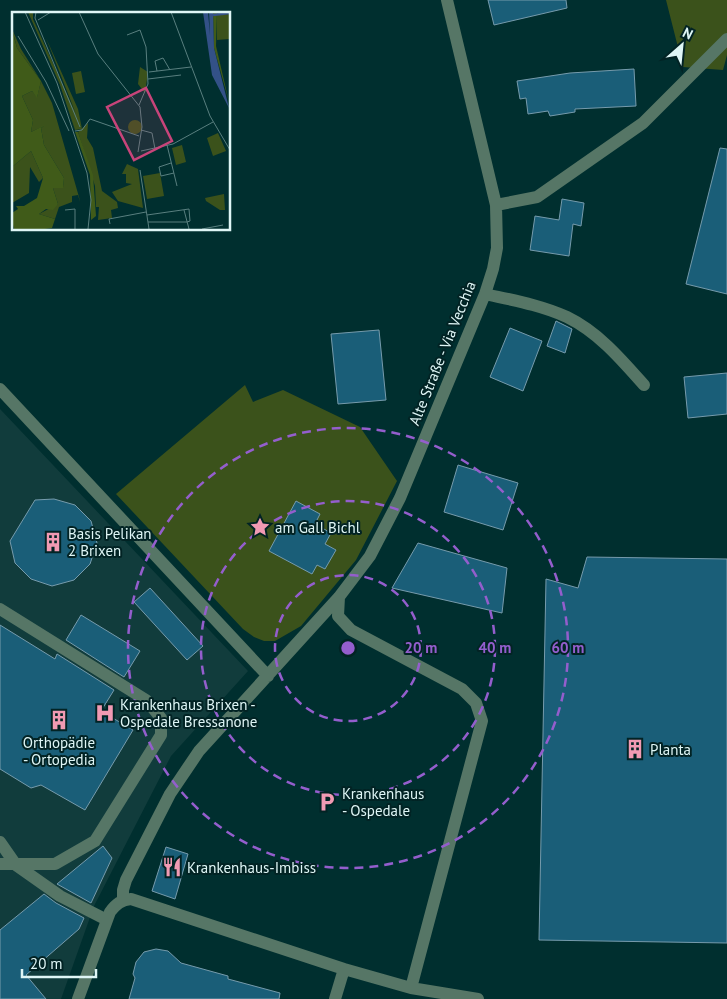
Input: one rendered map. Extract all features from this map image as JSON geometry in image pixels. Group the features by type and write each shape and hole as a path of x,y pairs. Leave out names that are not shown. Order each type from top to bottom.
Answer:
{"street":[{"name":"Alte Straße - Via Vecchia","path":"123,900 126,880 170,794 199,751 339,598 370,556 400,498 486,294 497,248 496,205 447,0"},
{"path":"496,205 537,198 643,123 727,39"},
{"path":"486,294 566,316 586,328 619,355 644,385"},
{"path":"0,389 268,676"},
{"path":"339,598 338,616 351,630 462,689 476,703 482,721 411,988"},
{"path":"0,610 146,700 161,718 161,735 95,841 55,864 0,864"},
{"path":"0,842 16,864 60,896 107,920"},
{"path":"78,999 107,920 115,905 123,900 130,899 344,969 411,988 478,999"},
{"path":"335,999 344,969"}],"shaded area":[{"name":"Krankenhaus Brixen - Ospedale Bressanone","path":"0,409 248,671 171,756 94,906 61,999 0,999"}],"green space":[{"path":"666,0 727,0 727,55 723,70 683,67"},
{"name":"am Gall Bichl","path":"245,385 253,402 283,390 360,427 397,481 356,560 301,626 275,641 264,641 243,629 116,494"}],"building":[{"path":"488,0 566,0 567,8 494,25"},
{"path":"634,69 636,106 575,109 575,112 550,116 548,111 528,114 526,98 520,99 517,81 570,73"},
{"path":"720,148 727,149 727,294 686,284"},
{"path":"562,199 584,203 581,226 573,224 569,256 530,250 535,216 559,220"},
{"path":"556,321 572,329 565,353 547,346"},
{"path":"510,328 542,341 523,391 490,377"},
{"path":"379,330 386,400 338,404 331,334"},
{"path":"727,373 727,414 688,418 684,377"},
{"path":"458,465 518,483 503,530 444,512"},
{"name":"Basis Pelikan 2 Brixen","path":"54,499 75,505 91,521 97,543 90,564 74,580 52,586 31,579 15,563 10,541 35,500"},
{"path":"296,501 320,514 315,524 331,533 325,544 336,550 325,569 317,565 312,574 269,551"},
{"path":"418,543 507,568 502,613 392,588"},
{"name":"Planta","path":"587,557 727,559 727,943 539,940 546,579 578,588"},
{"path":"150,588 203,646 187,660 134,602"},
{"path":"81,615 140,651 124,677 66,640"},
{"name":"Orthopädie - Ortopedia","path":"0,625 55,659 57,654 114,690 101,711 133,730 85,810 41,785 31,788 0,769"},
{"path":"103,846 112,858 91,903 57,884"},
{"path":"166,847 188,854 175,899 152,891"},
{"path":"44,894 56,903 84,918 79,929 26,975 46,999 0,999 0,930"},
{"path":"156,949 168,951 181,963 228,976 228,979 280,993 279,999 129,999 135,978 133,974 136,962 144,952"}],"place":[{"name":"am Gall Bichl","path":"260,527"},
{"name":"Basis Pelikan 2 Brixen","path":"53,542"},
{"name":"Krankenhaus Brixen - Ospedale Bressanone","path":"105,713"},
{"name":"Orthopädie - Ortopedia","path":"59,720"},
{"name":"Planta","path":"635,749"},
{"name":"Krankenhaus - Ospedale","path":"327,802"},
{"name":"Krankenhaus-Imbiss","path":"172,867"}]}
